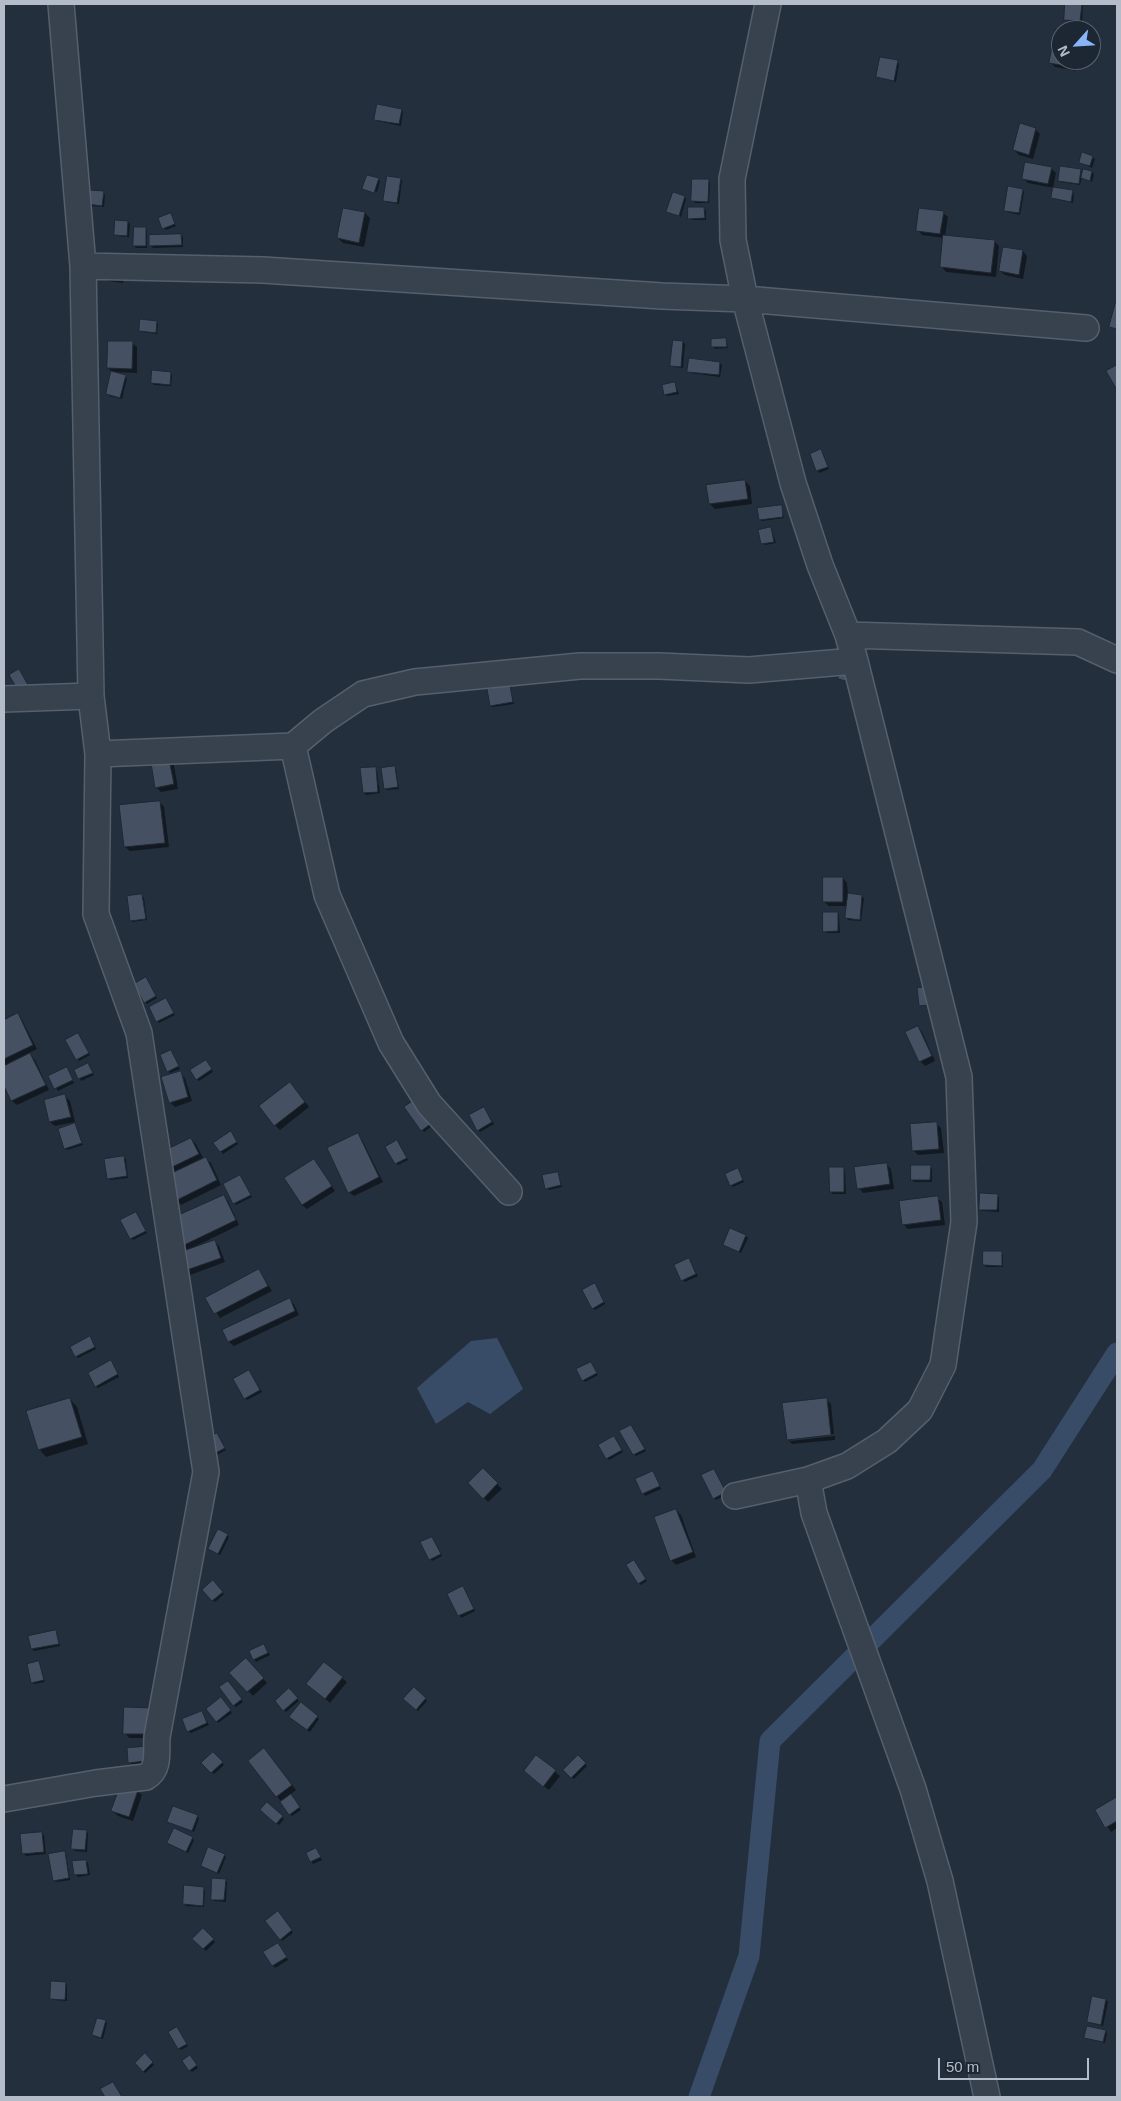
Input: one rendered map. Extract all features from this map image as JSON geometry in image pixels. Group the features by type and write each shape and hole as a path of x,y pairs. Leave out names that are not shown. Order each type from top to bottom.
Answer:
{"street":[{"path":"4,1799 96,1783 146,1777 153,1773 156,1766 157,1737 206,1472 139,1033 96,914 98,754 90,696 83,266 61,4"},
{"path":"735,1496 808,1480 847,1466 887,1441 920,1410 944,1365 964,1222 959,1077 848,635 820,566 793,483 745,299 733,240 732,179 768,4"},
{"path":"83,266 263,270 662,296 745,299 1086,328"},
{"path":"848,635 1078,642 1117,660"},
{"path":"98,754 293,746 323,721 363,694 414,682 580,666 659,666 749,670 855,661"},
{"path":"4,699 90,696"},
{"path":"293,746 327,895 391,1043 429,1104 509,1192"},
{"path":"808,1480 814,1513 913,1789 940,1881 987,2097"}],"water":[{"path":"497,1338 523,1389 490,1414 468,1402 436,1424 417,1388 471,1341"}],"building":[{"path":"1065,4 1082,4 1080,20 1064,20"},
{"path":"880,57 898,60 894,81 876,77"},
{"path":"377,104 402,109 399,124 374,120"},
{"path":"1020,123 1036,128 1029,155 1013,150"},
{"path":"1082,152 1093,156 1090,166 1079,163"},
{"path":"1025,162 1052,167 1048,184 1022,179"},
{"path":"1060,166 1081,169 1079,184 1058,181"},
{"path":"1083,169 1092,171 1090,181 1081,178"},
{"path":"367,175 379,178 374,193 362,189"},
{"path":"387,176 401,178 397,203 383,201"},
{"path":"692,179 709,179 708,202 691,201"},
{"path":"1008,186 1023,189 1019,213 1004,211"},
{"path":"1053,187 1073,190 1071,202 1051,198"},
{"path":"89,190 104,191 102,206 87,204"},
{"path":"673,192 685,196 679,216 666,212"},
{"path":"688,207 704,207 705,218 688,219"},
{"path":"343,208 365,212 359,243 337,238"},
{"path":"919,208 944,211 940,234 916,231"},
{"path":"171,213 175,224 162,229 158,218"},
{"path":"115,220 128,221 127,236 114,235"},
{"path":"134,227 146,227 146,246 133,246"},
{"path":"181,234 182,245 149,246 149,235"},
{"path":"943,235 995,240 991,273 940,267"},
{"path":"1003,247 1023,250 1019,275 999,271"},
{"path":"1117,302 1117,329 1109,327"},
{"path":"140,319 157,321 156,333 139,331"},
{"path":"726,338 727,347 711,347 711,339"},
{"path":"673,340 683,341 681,367 670,366"},
{"path":"108,341 133,341 132,369 107,368"},
{"path":"689,358 720,362 719,375 687,372"},
{"path":"1117,365 1117,390 1106,371"},
{"path":"152,370 171,372 170,385 151,383"},
{"path":"111,371 126,375 120,398 106,394"},
{"path":"675,382 677,392 664,395 662,385"},
{"path":"821,449 828,467 816,471 810,454"},
{"path":"745,480 748,499 709,504 706,485"},
{"path":"782,505 783,517 759,520 757,508"},
{"path":"771,527 774,542 761,544 758,530"},
{"path":"19,669 28,685 18,690 9,675"},
{"path":"840,670 852,672 850,682 838,679"},
{"path":"510,685 513,702 490,706 487,689"},
{"path":"169,759 174,784 155,788 151,763"},
{"path":"395,766 398,787 384,789 381,768"},
{"path":"376,767 378,792 363,793 360,768"},
{"path":"160,801 165,843 124,847 119,805"},
{"path":"823,877 843,877 843,902 823,902"},
{"path":"848,893 862,895 860,920 845,918"},
{"path":"142,894 146,919 130,921 127,896"},
{"path":"823,912 838,912 838,931 823,932"},
{"path":"146,977 156,996 144,1003 134,984"},
{"path":"933,986 936,1004 919,1006 917,988"},
{"path":"166,998 174,1013 156,1022 149,1007"},
{"path":"18,1013 33,1045 4,1059 4,1020"},
{"path":"918,1026 932,1056 919,1062 905,1032"},
{"path":"78,1033 89,1053 76,1060 65,1040"},
{"path":"171,1050 179,1066 167,1072 160,1055"},
{"path":"30,1053 46,1085 11,1101 4,1086 4,1066"},
{"path":"206,1060 212,1069 196,1080 190,1070"},
{"path":"88,1063 93,1073 78,1079 74,1070"},
{"path":"67,1067 73,1080 54,1089 48,1076"},
{"path":"181,1071 188,1097 169,1103 161,1077"},
{"path":"290,1082 305,1102 274,1126 259,1106"},
{"path":"65,1094 71,1117 49,1122 44,1100"},
{"path":"416,1099 432,1123 421,1131 404,1107"},
{"path":"484,1107 492,1122 477,1131 469,1115"},
{"path":"937,1122 939,1149 912,1151 910,1124"},
{"path":"75,1123 82,1143 64,1149 58,1129"},
{"path":"231,1131 237,1142 220,1152 213,1143"},
{"path":"358,1133 379,1177 348,1193 327,1148"},
{"path":"191,1138 199,1154 170,1168 162,1152"},
{"path":"397,1140 407,1158 395,1164 385,1147"},
{"path":"124,1156 127,1176 107,1179 104,1159"},
{"path":"206,1157 217,1180 175,1201 164,1177"},
{"path":"314,1159 332,1186 302,1205 284,1178"},
{"path":"887,1163 890,1184 857,1189 854,1167"},
{"path":"911,1165 931,1165 930,1180 911,1180"},
{"path":"829,1167 844,1167 844,1192 830,1192"},
{"path":"738,1168 743,1180 730,1186 725,1174"},
{"path":"558,1172 561,1185 545,1189 542,1175"},
{"path":"240,1175 251,1195 233,1204 223,1184"},
{"path":"980,1193 998,1194 997,1210 979,1210"},
{"path":"224,1195 236,1220 178,1248 177,1216"},
{"path":"938,1196 941,1220 902,1225 899,1201"},
{"path":"136,1212 146,1231 130,1239 120,1220"},
{"path":"730,1228 746,1235 739,1252 723,1245"},
{"path":"215,1240 221,1258 184,1271 178,1253"},
{"path":"983,1251 1002,1251 1002,1266 983,1265"},
{"path":"689,1258 696,1274 681,1281 674,1265"},
{"path":"259,1269 268,1286 214,1314 205,1298"},
{"path":"595,1283 604,1302 592,1309 582,1290"},
{"path":"290,1298 295,1311 228,1342 222,1330"},
{"path":"90,1336 95,1347 75,1357 70,1347"},
{"path":"111,1360 118,1374 95,1387 88,1373"},
{"path":"591,1362 597,1373 582,1381 576,1369"},
{"path":"249,1370 260,1390 244,1399 233,1379"},
{"path":"70,1398 82,1437 38,1450 26,1411"},
{"path":"827,1398 831,1435 787,1440 782,1403"},
{"path":"631,1425 645,1449 633,1455 619,1431"},
{"path":"217,1433 225,1448 214,1454 206,1440"},
{"path":"614,1436 622,1450 606,1459 598,1445"},
{"path":"483,1468 498,1483 483,1499 468,1483"},
{"path":"714,1469 726,1492 713,1499 701,1475"},
{"path":"653,1471 660,1486 642,1494 635,1479"},
{"path":"676,1509 693,1552 670,1561 654,1517"},
{"path":"218,1529 228,1534 218,1554 208,1549"},
{"path":"432,1537 441,1554 429,1560 420,1542"},
{"path":"634,1560 646,1579 638,1584 626,1565"},
{"path":"213,1580 223,1592 212,1601 202,1590"},
{"path":"463,1586 474,1609 458,1616 447,1594"},
{"path":"56,1630 59,1644 31,1649 28,1636"},
{"path":"264,1644 268,1653 253,1660 249,1651"},
{"path":"246,1658 264,1678 247,1692 229,1673"},
{"path":"39,1661 44,1680 31,1683 27,1664"},
{"path":"324,1662 343,1677 325,1699 306,1684"},
{"path":"228,1681 242,1699 233,1706 219,1687"},
{"path":"414,1687 426,1698 416,1710 403,1699"},
{"path":"289,1688 298,1698 283,1711 275,1701"},
{"path":"221,1697 231,1710 216,1722 206,1709"},
{"path":"301,1702 318,1716 307,1730 289,1717"},
{"path":"124,1707 152,1708 152,1734 123,1734"},
{"path":"202,1711 207,1723 187,1732 182,1719"},
{"path":"152,1746 154,1760 128,1763 127,1748"},
{"path":"264,1748 292,1785 276,1797 248,1761"},
{"path":"213,1752 223,1762 211,1773 201,1763"},
{"path":"536,1755 556,1770 543,1787 524,1771"},
{"path":"578,1755 586,1763 571,1778 563,1770"},
{"path":"121,1784 138,1790 129,1817 111,1811"},
{"path":"291,1794 300,1807 289,1815 280,1802"},
{"path":"1117,1797 1117,1821 1105,1828 1095,1810"},
{"path":"267,1802 283,1816 276,1824 260,1810"},
{"path":"173,1806 198,1815 192,1831 167,1822"},
{"path":"174,1828 193,1837 186,1852 167,1843"},
{"path":"73,1829 87,1830 85,1850 71,1849"},
{"path":"42,1832 44,1852 22,1854 20,1834"},
{"path":"208,1847 225,1854 217,1873 201,1866"},
{"path":"316,1848 321,1857 310,1862 306,1853"},
{"path":"65,1851 69,1878 53,1881 48,1854"},
{"path":"86,1860 88,1874 74,1875 72,1861"},
{"path":"212,1878 226,1879 224,1900 211,1900"},
{"path":"184,1885 204,1887 203,1906 183,1904"},
{"path":"278,1911 292,1930 280,1940 265,1921"},
{"path":"203,1928 214,1939 203,1949 192,1939"},
{"path":"278,1943 287,1957 272,1966 263,1952"},
{"path":"51,1981 66,1982 65,2000 50,1999"},
{"path":"1092,1996 1106,1999 1101,2025 1087,2022"},
{"path":"97,2018 106,2020 101,2038 92,2035"},
{"path":"1087,2026 1106,2030 1103,2042 1084,2038"},
{"path":"177,2027 187,2044 178,2049 168,2032"},
{"path":"145,2053 153,2062 143,2072 135,2063"},
{"path":"190,2055 197,2065 189,2071 182,2061"},
{"path":"113,2082 122,2097 105,2097 100,2089"}],"waterway":[{"path":"699,2097 749,1956 770,1741 1042,1470 1117,1353"}]}
